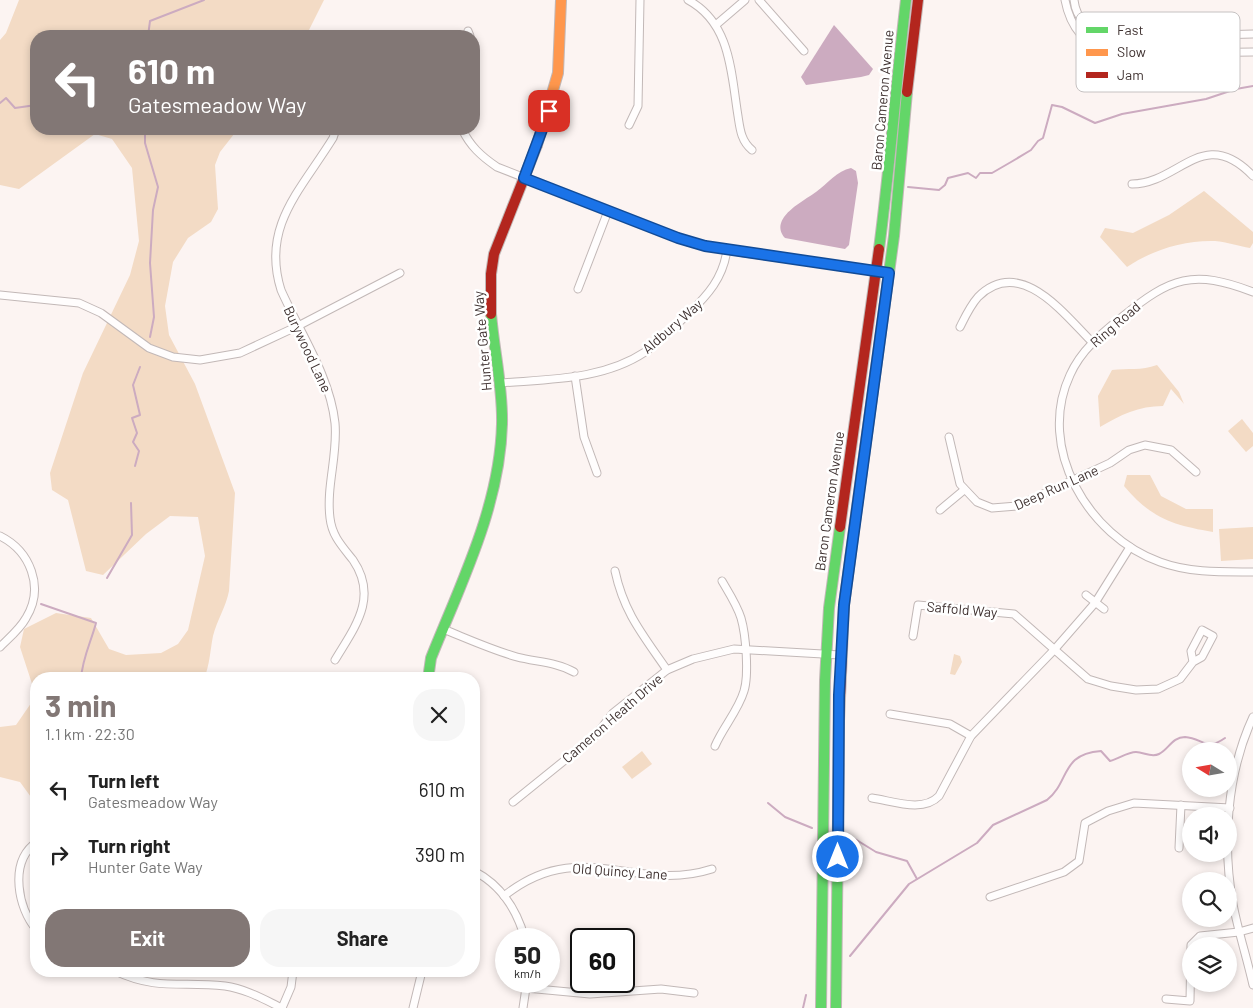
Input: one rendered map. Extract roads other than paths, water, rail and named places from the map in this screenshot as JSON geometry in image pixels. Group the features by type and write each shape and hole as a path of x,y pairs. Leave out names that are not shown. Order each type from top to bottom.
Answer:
{"main road":[{"name":"Hunter Gate Way","path":"429,672 432,658 491,504 500,446 500,383 491,282 494,254 549,111 557,81 560,56 561,0"},
{"name":"Baron Cameron Avenue","path":"821,1008 826,654 834,561 888,180 895,92 906,0"},
{"name":"Baron Cameron Avenue","path":"836,1008 840,655 847,571 899,201 909,65 918,0"}],"street":[{"path":"629,125 638,106 640,0"},
{"path":"688,0 703,10 717,24 727,52 741,135 752,150"},
{"path":"717,24 745,0"},
{"path":"759,0 804,51"},
{"path":"1065,0 1076,28"},
{"path":"1074,0 1078,12"},
{"path":"1240,35 1253,34"},
{"path":"1240,52 1253,52"},
{"name":"Burywood Lane","path":"334,135 283,218 276,240 274,262 277,278 326,387 333,409 336,439 330,492 330,525 337,540 358,569 363,587 361,615 335,660"},
{"path":"465,135 469,143 482,157 497,167 688,242 728,250 889,273"},
{"path":"1132,184 1148,183 1188,160 1206,155 1234,160 1253,176"},
{"path":"578,289 608,211"},
{"name":"Aldbury Way","path":"500,383 575,376 619,365 645,352 712,290 722,271 728,250"},
{"path":"0,295 78,303 101,313 149,348 186,360 214,359 228,357 298,326 400,273"},
{"name":"Ring Road","path":"1253,292 1210,279 1173,283 1143,300 1092,342 1070,375 1061,402 1060,441 1072,480 1094,514 1110,531 1130,547 1158,561 1188,570 1253,572"},
{"path":"960,327 972,306 983,293 998,285 1016,283 1040,292 1092,342"},
{"path":"575,376 584,437 597,473"},
{"name":"Deep Run Lane","path":"949,437 956,477 964,490 984,506 1009,508 1110,463 1129,450 1146,445 1171,450 1196,472"},
{"path":"940,510 964,490"},
{"path":"0,536 16,546 27,559 34,579 33,601 26,618 0,647"},
{"path":"872,798 923,806 932,803 939,796 971,736 1054,650 1095,603 1130,547"},
{"path":"614,571 620,596 627,611 667,670"},
{"path":"715,746 721,730 739,704 744,691 746,673 742,620 734,601 722,581"},
{"path":"1086,595 1104,609"},
{"name":"Saffold Way","path":"913,636 918,605 948,609 968,608 1014,614 1088,679 1136,690 1158,689 1173,683 1180,679 1192,662"},
{"path":"443,629 507,654 565,667 574,672"},
{"name":"Cameron Heath Drive","path":"513,802 596,735 613,713 667,670 720,651 744,649 840,655"},
{"path":"890,714 950,724 971,736"},
{"path":"1230,807 1235,772 1253,717"},
{"path":"990,897 1064,872 1079,861 1085,822 1108,811 1134,803 1213,807"},
{"path":"1179,848 1180,805"},
{"path":"30,849 21,862 20,892 24,910 30,920"},
{"path":"1229,862 1229,878 1239,932 1253,985"},
{"name":"Old Quincy Lane","path":"504,896 529,878 566,867 593,867 648,874 681,875 712,869"},
{"path":"480,875 490,881 504,896 517,915 521,928"},
{"path":"1166,999 1190,1001 1191,945 1200,936 1239,932 1253,928"},
{"path":"130,977 161,985 216,986 239,989 282,1008 291,987 292,977"},
{"path":"413,1008 421,977"},
{"path":"560,989 590,994 661,989 694,993"},
{"path":"523,1008 526,993"}],"waterway":[{"path":"149,30 150,21 204,0"},
{"path":"1240,88 1253,86"},
{"path":"908,187 939,190 945,185 948,178 968,173 976,178 980,173 992,173 1031,150 1043,138 1052,105 1062,107 1095,123 1122,114 1206,99 1227,92"},
{"path":"0,103 6,98 15,108 30,106"},
{"path":"145,135 145,143 158,187 153,210 150,263 154,317 150,337"},
{"path":"135,466 139,451 133,442 137,433 132,418 140,415 133,385 140,367"},
{"path":"107,578 132,535 131,503"},
{"path":"41,604 96,623 82,672"},
{"path":"850,956 909,884 977,843 993,825 1047,800 1054,793 1067,770 1078,757 1101,751 1110,761 1133,752 1156,755 1177,739 1185,737 1208,744 1213,744 1225,738"},
{"path":"768,803 785,817 812,828"},
{"path":"855,839 876,852 907,861 917,879"},
{"path":"803,1008 806,995"}]}
